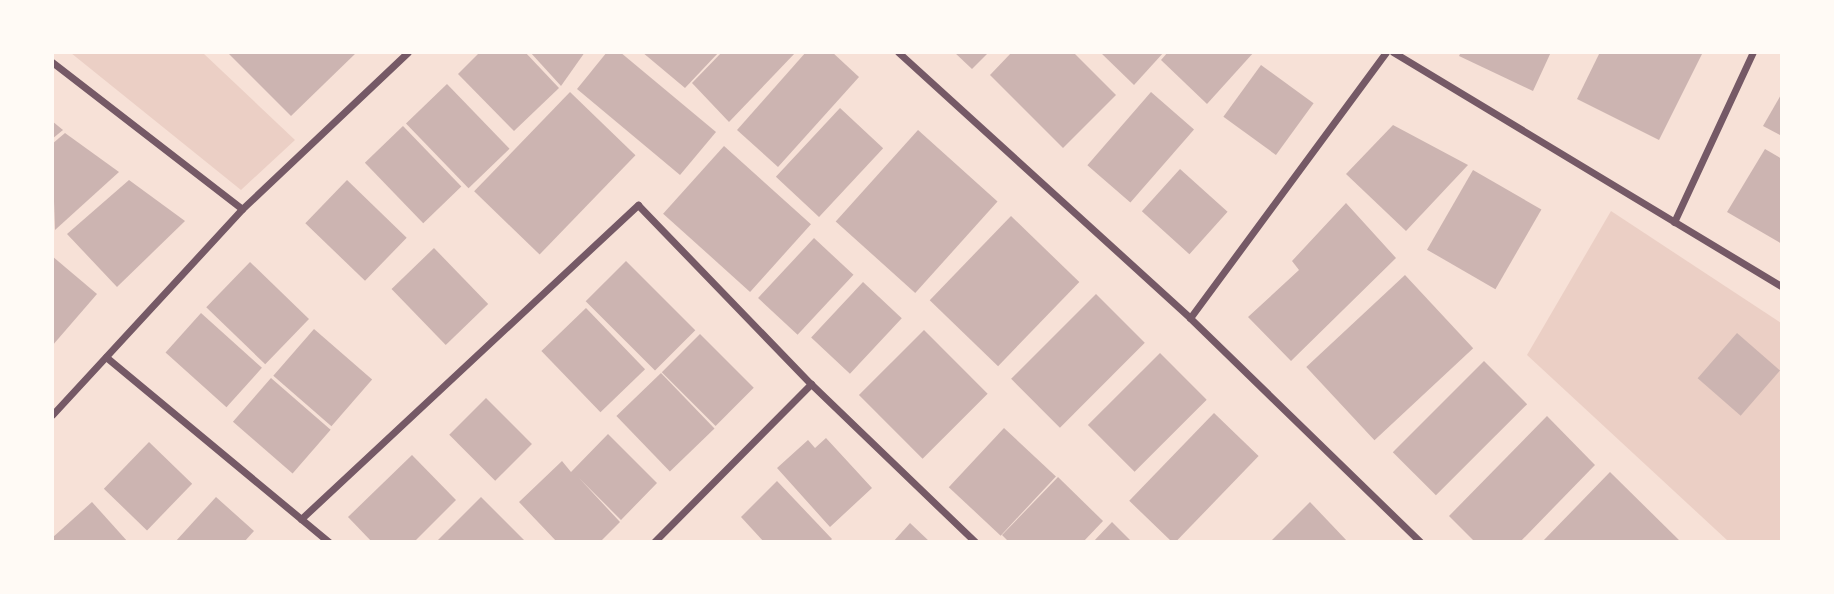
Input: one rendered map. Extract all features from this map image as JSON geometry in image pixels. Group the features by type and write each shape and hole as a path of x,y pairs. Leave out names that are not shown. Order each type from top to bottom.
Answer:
{"street":[{"path":"52,415 242,209 408,52"},
{"path":"898,52 1190,318 1420,541"},
{"path":"1190,318 1386,52"},
{"path":"1393,52 1782,287"},
{"path":"1674,222 1753,52"},
{"path":"52,62 242,209"},
{"path":"301,519 638,205 810,384 975,541"},
{"path":"106,357 329,541"},
{"path":"654,541 810,384"}],"shaded area":[{"path":"71,53 203,53 295,140 241,190"},
{"path":"1611,211 1781,323 1781,541 1728,541 1527,355"}],"building":[{"path":"227,52 357,52 291,116"},
{"path":"480,52 525,52 559,88 514,131 458,74"},
{"path":"530,52 585,52 561,86"},
{"path":"607,52 620,52 716,132 680,175 577,89"},
{"path":"642,52 719,52 685,88"},
{"path":"722,52 796,52 729,122 692,83"},
{"path":"806,52 832,52 859,77 778,167 737,130"},
{"path":"954,52 989,52 972,69"},
{"path":"1012,52 1073,52 1116,95 1063,148 990,75"},
{"path":"1100,52 1164,52 1134,85"},
{"path":"1168,52 1254,52 1207,104 1161,60"},
{"path":"1461,52 1551,52 1533,91 1459,56"},
{"path":"1600,52 1703,52 1659,140 1577,99"},
{"path":"1261,65 1314,103 1276,155 1223,117"},
{"path":"447,84 510,149 469,188 406,124"},
{"path":"570,92 635,155 540,254 474,191"},
{"path":"1151,92 1194,129 1130,203 1087,165"},
{"path":"1782,93 1782,136 1763,126"},
{"path":"840,108 883,148 819,217 776,177"},
{"path":"52,121 63,130 52,139"},
{"path":"1393,125 1468,165 1406,231 1346,174"},
{"path":"403,126 461,186 423,223 365,163"},
{"path":"918,130 998,202 915,293 836,221"},
{"path":"65,133 119,172 55,230 52,144"},
{"path":"724,146 811,224 750,292 663,214"},
{"path":"1765,149 1782,159 1782,244 1727,212"},
{"path":"1180,169 1228,212 1189,254 1142,211"},
{"path":"1473,170 1541,210 1495,289 1427,250"},
{"path":"129,180 185,221 117,287 67,234"},
{"path":"347,180 407,238 365,281 305,223"},
{"path":"1346,203 1396,258 1291,361 1248,317 1299,270 1292,261"},
{"path":"1011,216 1079,282 998,366 930,300"},
{"path":"814,238 853,275 798,335 758,298"},
{"path":"434,248 488,304 446,345 392,289"},
{"path":"52,256 97,294 52,346"},
{"path":"626,261 695,330 655,371 586,301"},
{"path":"250,262 309,319 265,364 206,307"},
{"path":"1405,275 1473,348 1374,440 1306,367"},
{"path":"863,282 902,318 850,374 811,338"},
{"path":"1096,294 1145,343 1060,428 1011,379"},
{"path":"586,308 645,369 600,412 541,351"},
{"path":"201,313 262,368 226,407 166,352"},
{"path":"314,329 372,380 331,426 273,376"},
{"path":"924,330 988,394 923,459 859,395"},
{"path":"1737,333 1780,370 1741,416 1698,378"},
{"path":"700,334 754,388 716,426 662,372"},
{"path":"1160,353 1207,400 1135,472 1088,425"},
{"path":"1484,361 1527,404 1436,495 1393,452"},
{"path":"661,373 714,428 670,471 616,416"},
{"path":"271,378 331,430 293,474 233,422"},
{"path":"486,398 532,444 495,481 449,435"},
{"path":"1214,413 1259,456 1176,542 1172,542 1129,501"},
{"path":"1547,416 1595,465 1520,542 1475,542 1449,516"},
{"path":"1004,428 1056,476 1001,536 949,487"},
{"path":"608,434 657,483 621,520 579,478 620,522 600,542 557,542 519,502 562,461 571,472"},
{"path":"826,438 872,488 830,527 777,468 808,440 815,448"},
{"path":"149,442 192,484 147,530 104,489"},
{"path":"412,455 456,500 414,542 372,542 348,517"},
{"path":"1610,472 1681,542 1542,542"},
{"path":"1058,477 1103,521 1083,542 1009,542 1002,535"},
{"path":"777,481 832,539 829,542 764,542 741,517"},
{"path":"216,497 254,531 244,542 175,542"},
{"path":"481,497 526,542 436,542"},
{"path":"92,502 128,542 55,542 52,538"},
{"path":"1310,502 1348,542 1270,542"},
{"path":"1112,522 1132,542 1093,542"},
{"path":"910,523 930,542 893,542"}]}
